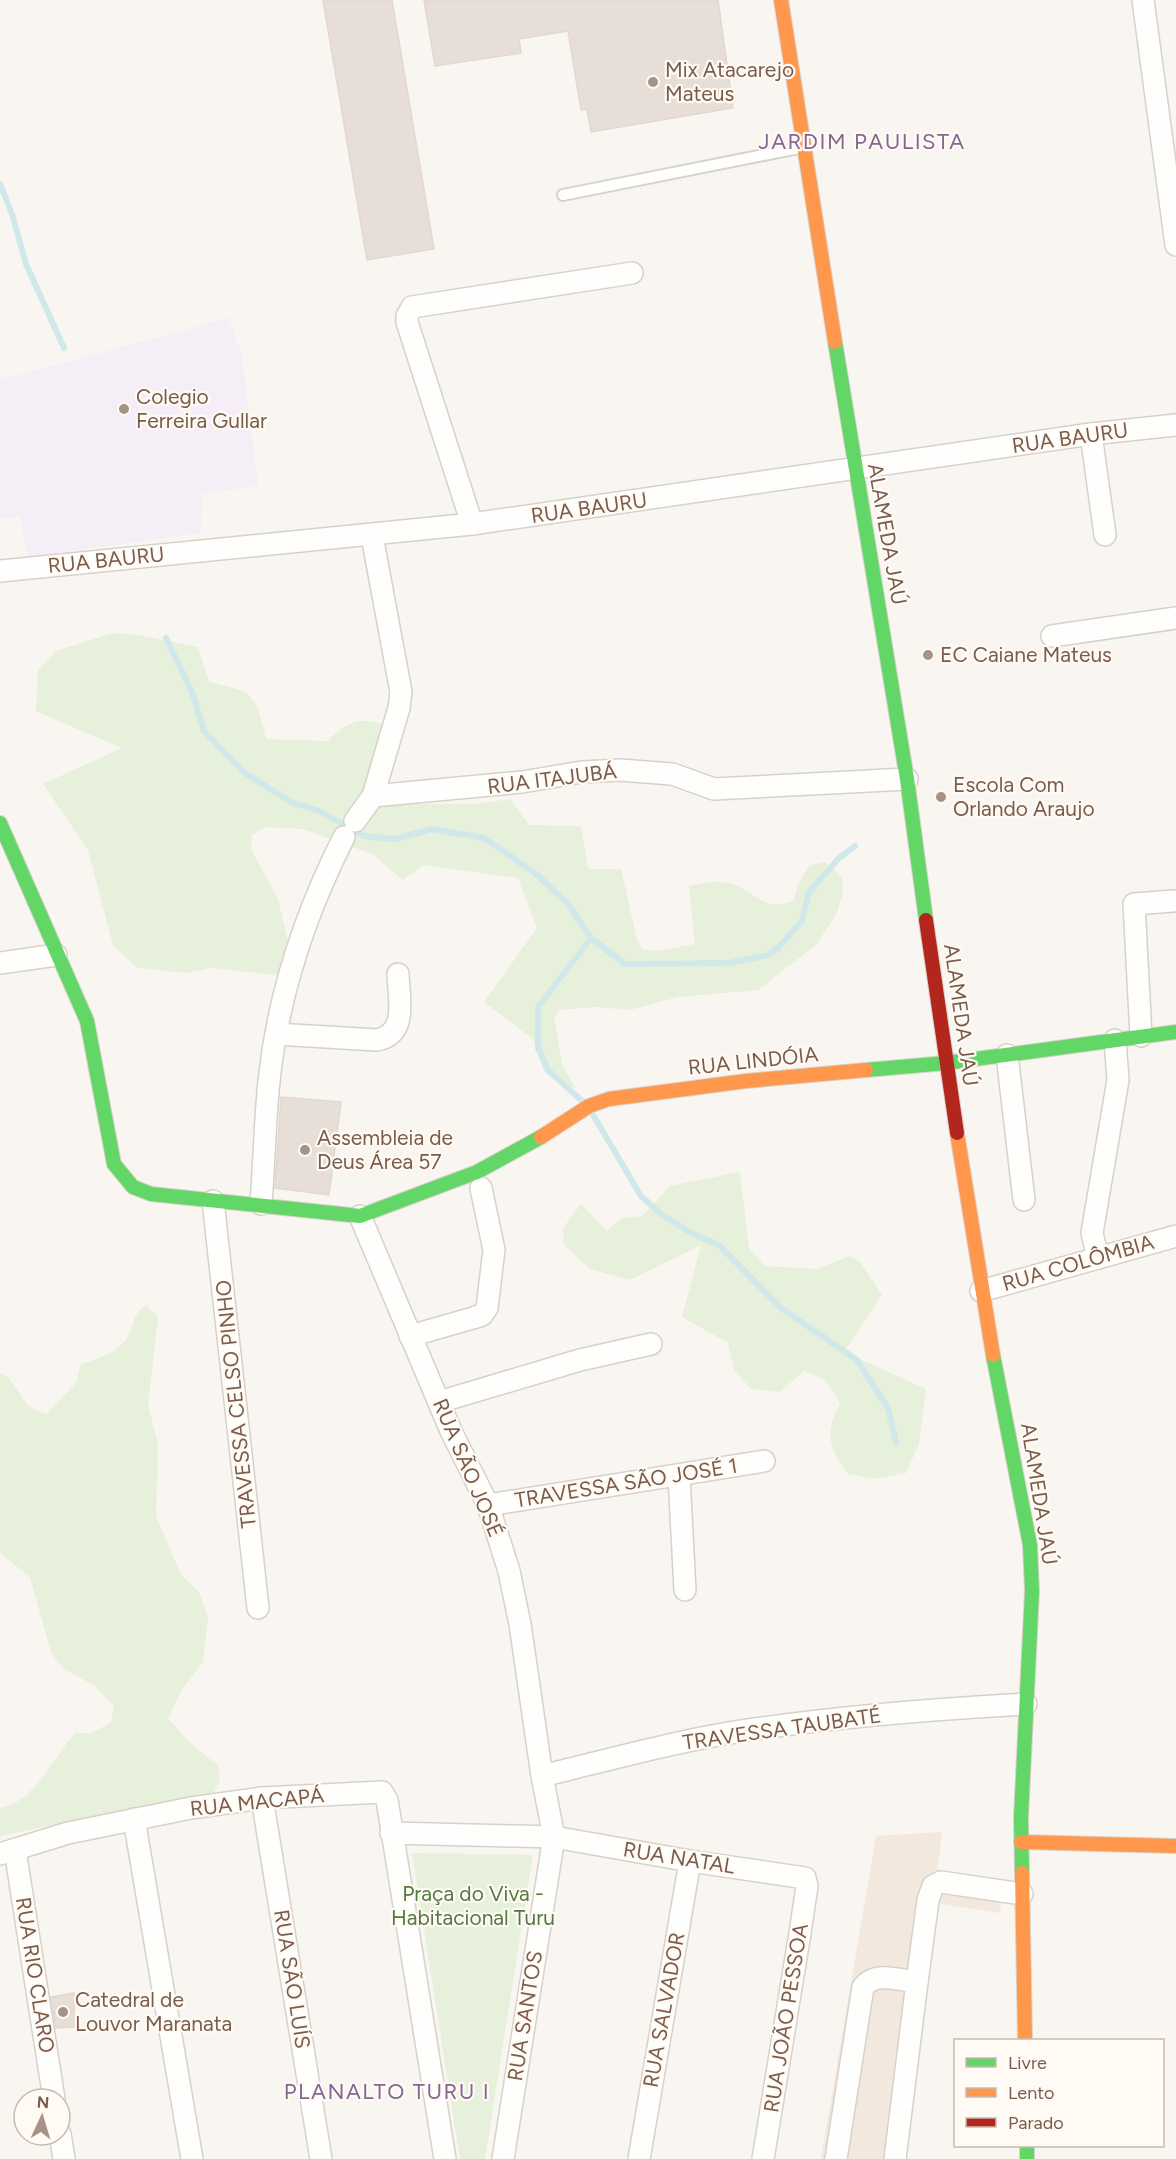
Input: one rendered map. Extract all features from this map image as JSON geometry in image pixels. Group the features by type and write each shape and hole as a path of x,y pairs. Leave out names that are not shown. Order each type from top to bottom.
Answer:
{"main road":[{"name":"ALAMEDA JAÚ","path":"781,0 855,470 907,779 946,1063 981,1292 1030,1545 1032,1591 1021,1842 1025,2039"},
{"path":"0,823 56,955 87,1021 114,1164 121,1176 132,1187 151,1194 360,1216"},
{"name":"RUA LINDÓIA","path":"360,1216 477,1172 519,1151 589,1106 609,1099 746,1081 946,1063 1176,1032"},
{"path":"1021,1842 1176,1846"}],"street":[{"path":"1143,0 1176,245"},
{"path":"472,524 407,322 408,312 412,307 632,273"},
{"name":"RUA BAURU","path":"0,570 372,536 472,524 1091,434 1176,426"},
{"path":"1091,434 1105,535"},
{"path":"261,1204 269,1080 288,977 303,928 349,829 373,796 399,708 400,692 372,536"},
{"path":"1052,636 1176,618"},
{"name":"RUA ITAJUBÁ","path":"373,796 522,783 582,772 620,770 672,774 714,789 907,779"},
{"path":"1141,1036 1134,904 1137,902 1173,902"},
{"path":"0,963 56,955"},
{"path":"276,1034 377,1040 387,1038 396,1030 399,1020 398,974"},
{"path":"1098,1258 1092,1233 1118,1080 1116,1040"},
{"path":"1006,1055 1024,1200"},
{"path":"410,1336 474,1318 482,1315 487,1308 494,1250 481,1188"},
{"name":"TRAVESSA CELSO PINHO","path":"213,1201 258,1608"},
{"name":"RUA SÃO JOSÉ","path":"360,1216 410,1336 488,1505 509,1571 520,1624 542,1776 554,1837"},
{"name":"RUA COLÔMBIA","path":"981,1292 1176,1236"},
{"path":"440,1402 580,1360 651,1344"},
{"name":"TRAVESSA SÃO JOSÉ 1","path":"488,1505 764,1461"},
{"path":"679,1476 685,1590"},
{"name":"TRAVESSA TAUBATÉ","path":"542,1776 675,1744 753,1729 934,1709 1026,1704"},
{"name":"RUA MACAPÁ","path":"7,1852 68,1833 134,1819 262,1798 382,1792 387,1800 391,1833"},
{"name":"RUA SÃO LUÍS","path":"262,1798 321,2159"},
{"path":"134,1819 192,2159"},
{"path":"445,2159 391,1833 554,1837"},
{"name":"RUA NATAL","path":"554,1837 805,1878"},
{"name":"RUA SANTOS","path":"503,2159 554,1837"},
{"name":"RUA RIO CLARO","path":"7,1852 52,2087"},
{"name":"RUA SALVADOR","path":"639,2159 690,1861"},
{"name":"RUA JOÃO PESSOA","path":"763,2159 802,1921 807,1886 805,1878"},
{"path":"895,2159 928,1900 933,1886 941,1882 1022,1894"},
{"path":"836,2159 863,1987 869,1980 877,1977 918,1982"}],"lane":[{"path":"562,195 805,147"}],"shaded area":[{"name":"Colegio Ferreira Gullar","path":"229,318 242,356 258,486 202,494 201,533 28,557 20,517 0,519 0,380"},
{"path":"942,1832 937,1875 1003,1882 1000,1913 935,1903 894,2159 821,2159 876,1836"}],"green space":[{"path":"113,633 139,635 198,647 209,682 245,692 251,697 259,712 266,739 328,741 346,726 360,721 384,725 365,787 385,804 476,804 510,799 529,825 581,826 588,869 621,869 637,940 642,949 658,951 695,944 689,886 698,884 728,883 766,902 783,904 794,900 799,882 810,865 825,862 842,878 843,892 837,913 816,945 758,990 678,997 630,1010 596,1007 561,1010 554,1017 562,1064 576,1089 544,1071 533,1039 484,1002 537,928 518,878 423,865 403,880 372,854 303,829 265,827 252,835 251,849 278,899 288,941 277,975 210,968 187,973 137,968 113,945 88,850 43,784 122,748 36,711 38,671 56,651"},
{"path":"740,1172 749,1249 765,1266 817,1269 850,1256 860,1262 882,1295 844,1352 926,1389 919,1444 906,1473 874,1479 848,1474 832,1448 830,1433 840,1403 825,1380 804,1371 780,1392 751,1389 734,1370 728,1343 682,1317 701,1245 630,1280 590,1269 564,1245 563,1228 581,1204 607,1231 621,1218 642,1216 670,1186"},
{"path":"146,1305 158,1317 148,1405 158,1444 156,1516 181,1575 199,1592 208,1618 203,1662 183,1688 168,1718 189,1742 218,1766 220,1781 214,1792 0,1836 0,1808 24,1797 34,1788 75,1733 92,1733 111,1722 114,1706 96,1687 65,1669 52,1655 30,1577 0,1553 0,1373 9,1378 28,1406 46,1414 76,1383 81,1364 110,1353 124,1342 137,1314"},
{"name":"Praça do Viva - Habitacional Turu","path":"412,1853 533,1855 485,2159 460,2159"}],"building":[{"path":"323,0 392,0 434,249 367,260"},
{"name":"Mix Atacarejo Mateus","path":"424,0 718,0 733,108 591,132 587,109 581,110 568,31 519,39 521,53 435,66"},
{"name":"Assembleia de Deus Área 57","path":"281,1097 341,1102 329,1195 275,1188"},
{"name":"Catedral de Louvor Maranata","path":"74,1993 74,2027 56,2028 51,1997"}],"waterway":[{"path":"0,184 12,214 26,264 64,348"},
{"path":"166,638 192,692 204,731 245,773 291,802 319,811 364,836 395,839 432,829 484,838 535,873 568,904 591,938 625,964 730,963 768,955 779,947 802,921 809,892 839,858 855,846"},
{"path":"582,1101 548,1070 538,1048 538,1007 591,938"},
{"path":"592,1113 641,1196 661,1214 691,1233 719,1245 781,1308 857,1360 888,1408 896,1442"}],"traffic: fast":[{"path":"835,342 907,779 926,920"},
{"path":"0,823 87,1021 114,1164 133,1187 151,1194 360,1216 477,1172 541,1137"},
{"path":"866,1070 946,1063 1176,1032"},
{"path":"993,1355 1030,1545 1032,1591 1021,1817 1022,1873"},
{"path":"1027,2147 1027,2159"}],"traffic: slow":[{"path":"781,0 835,342"},
{"path":"541,1137 589,1106 609,1099 746,1081 866,1070"},
{"path":"957,1133 993,1355"},
{"path":"1021,1842 1176,1846"},
{"path":"1022,1873 1025,2039"}],"traffic: jam":[{"path":"926,920 957,1133"}],"place":[{"name":"Mix Atacarejo Mateus","path":"653,82"},
{"name":"Colegio Ferreira Gullar","path":"124,409"},
{"name":"EC Caiane Mateus","path":"928,655"},
{"name":"Escola Com Orlando Araujo","path":"941,797"},
{"name":"Assembleia de Deus Área 57","path":"305,1150"},
{"name":"Catedral de Louvor Maranata","path":"63,2012"}],"district":[{"name":"JARDIM PAULISTA","path":"862,141"},
{"name":"PLANALTO TURU I","path":"387,2091"}]}
